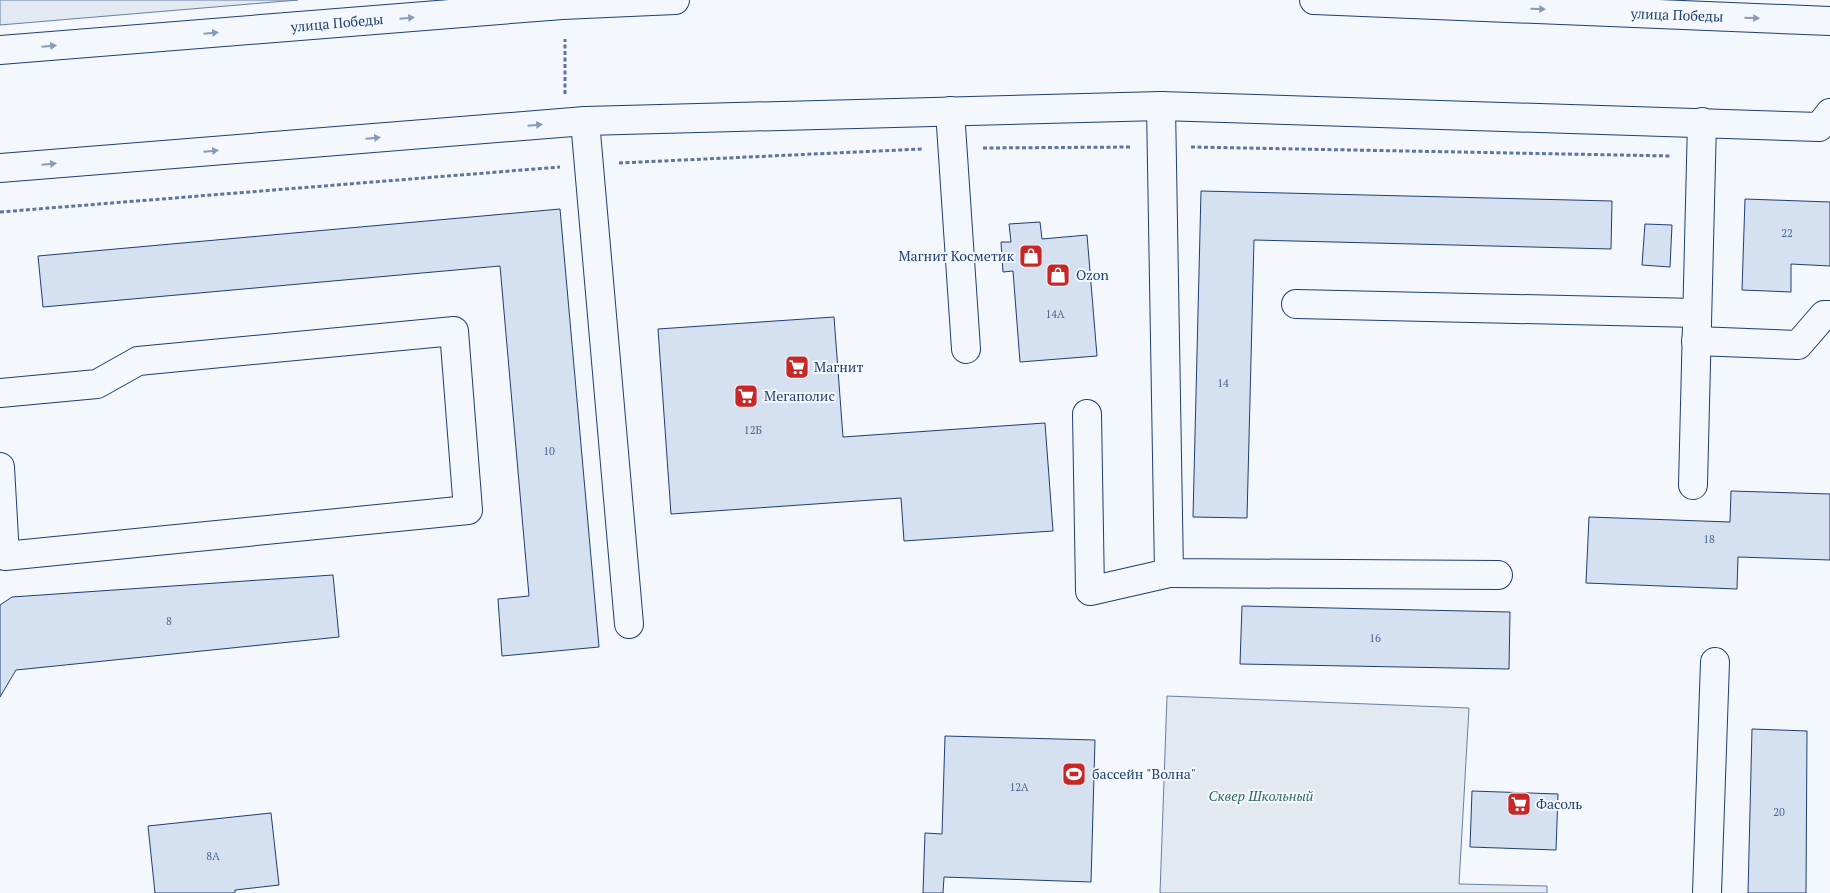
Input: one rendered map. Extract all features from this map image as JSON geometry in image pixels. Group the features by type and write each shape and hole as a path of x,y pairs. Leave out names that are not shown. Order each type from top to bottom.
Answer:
{"street":[{"name":"улица Победы","path":"0,50 562,5 675,0"},
{"name":"улица Победы","path":"1314,0 1648,7 1830,21"},
{"path":"1161,106 1169,573"},
{"path":"0,168 585,121 1161,106 1819,127 1830,114"},
{"path":"950,111 966,349"},
{"path":"585,121 629,624"},
{"path":"1693,485 1702,122"},
{"path":"1296,304 1697,313"},
{"path":"1696,341 1798,345 1824,315 1830,315"},
{"path":"0,393 97,384 138,361 454,331 468,510 2,556 0,467"},
{"path":"1087,414 1090,591 1169,573 1498,575"},
{"path":"1707,893 1715,662"}],"path":[{"path":"565,38 565,94"},
{"path":"0,212 588,164 953,148 1162,147 1701,156"}],"green space":[{"path":"0,0 298,0 0,25"},
{"name":"Сквер Школьный","path":"1167,696 1469,708 1459,884 1547,886 1547,893 1160,893"}],"building":[{"path":"1201,191 1612,201 1611,249 1254,240 1247,518 1193,517"},
{"path":"1745,199 1830,202 1830,266 1791,264 1791,292 1742,290"},
{"path":"560,209 599,647 502,656 498,599 529,596 500,266 43,307 38,256"},
{"path":"1040,222 1042,239 1087,235 1097,356 1020,362 1013,271 1003,272 1001,242 1011,242 1009,224"},
{"path":"1645,224 1672,225 1670,267 1642,265"},
{"path":"834,317 843,437 1045,423 1053,531 904,541 901,498 671,514 658,329"},
{"path":"1731,491 1830,494 1830,560 1738,557 1737,589 1586,583 1589,517 1730,522"},
{"path":"333,575 339,637 16,670 0,697 0,605 12,597"},
{"path":"1242,606 1510,612 1509,669 1240,664"},
{"path":"1752,729 1807,731 1806,893 1748,893"},
{"path":"945,736 1095,740 1091,882 944,877 943,893 923,893 925,833 942,834"},
{"path":"1472,791 1558,794 1556,850 1470,847"},
{"path":"271,813 279,885 235,890 235,893 155,893 148,826"}],"place":[{"name":"Магнит Косметик","path":"1031,256"},
{"name":"Ozon","path":"1058,275"},
{"name":"Магнит","path":"797,367"},
{"name":"Мегаполис","path":"746,396"},
{"name":"бассейн \"Волна\"","path":"1074,774"},
{"name":"Фасоль","path":"1519,804"}]}
